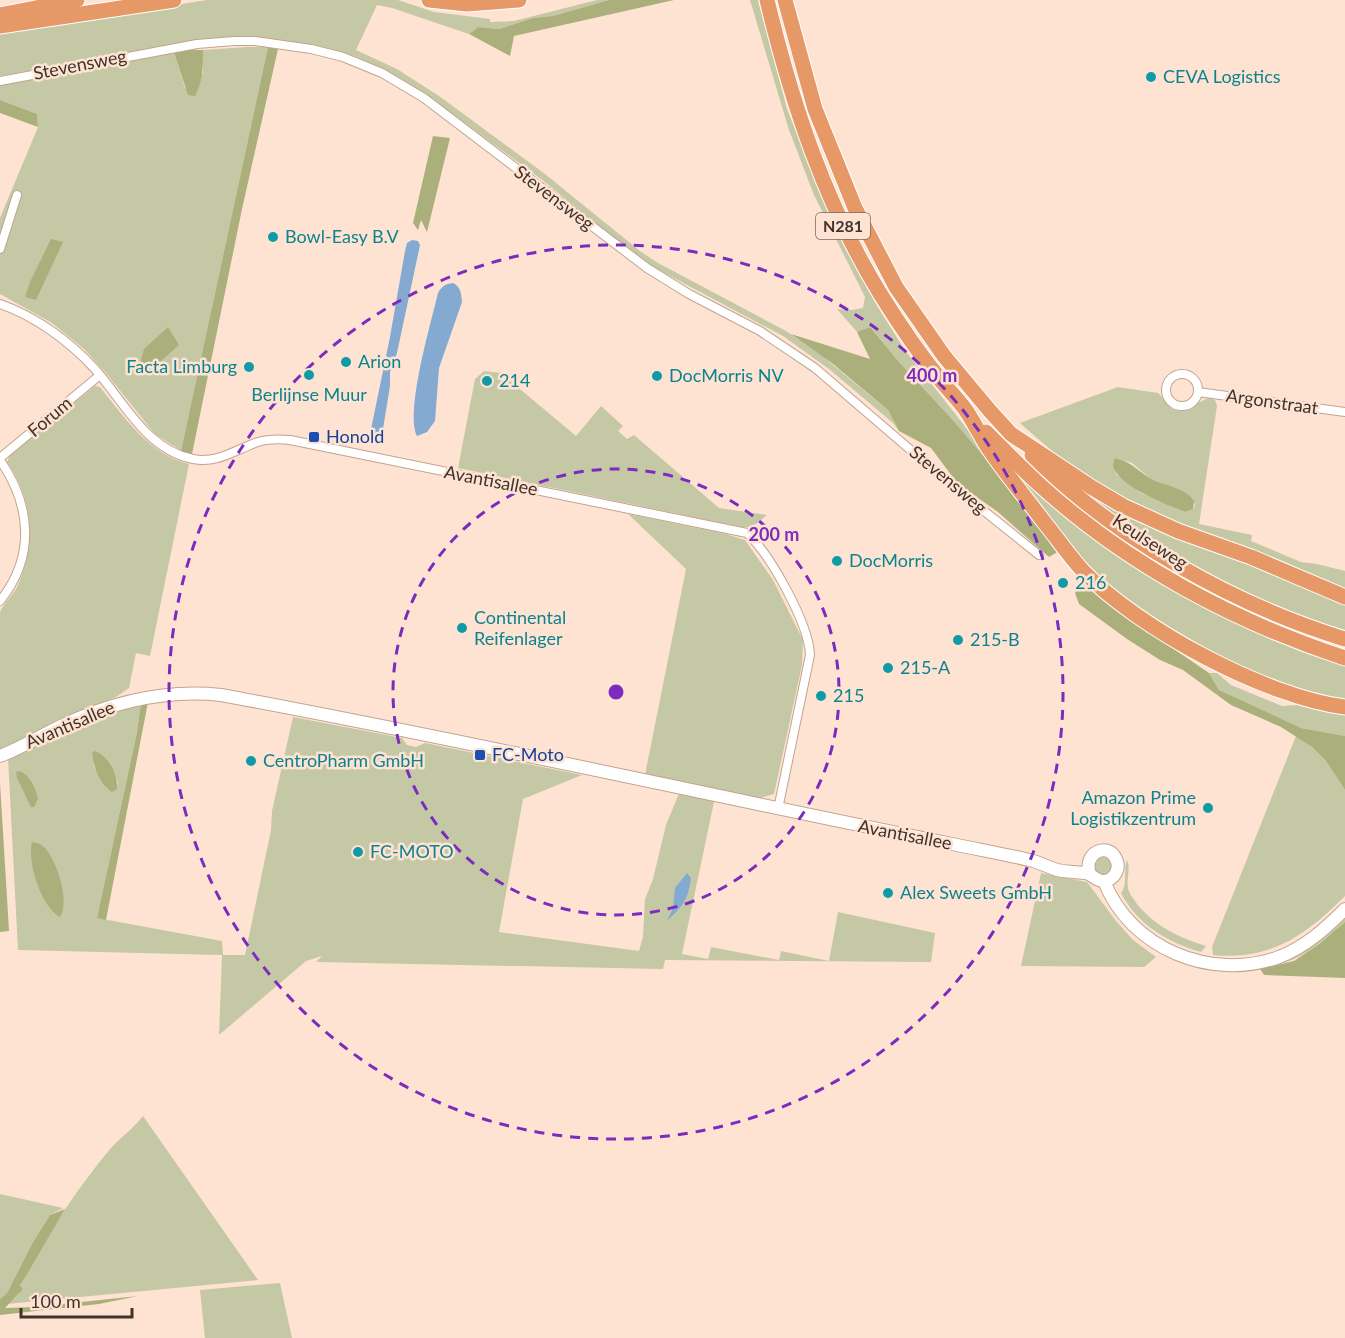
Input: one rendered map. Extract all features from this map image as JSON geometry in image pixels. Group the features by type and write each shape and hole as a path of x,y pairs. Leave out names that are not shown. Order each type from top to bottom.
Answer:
{"highway":[{"path":"0,15 77,0"},
{"path":"0,26 174,0"},
{"path":"429,0 467,4 519,0"},
{"name":"N281","path":"766,1 797,110 819,172 838,217 880,294 909,338 966,410 990,449 1071,557 1087,575 1116,600 1179,641 1226,666 1298,697 1345,707"},
{"name":"N281","path":"788,5 815,109 855,208 874,246 896,287 931,338 968,387 1011,434 1096,491 1136,513 1178,531 1251,557 1345,597"},
{"name":"Keulseweg","path":"966,410 1048,492 1084,522 1146,565 1217,606 1277,633 1345,658"},
{"name":"Keulseweg","path":"1011,434 1040,463 1094,507 1173,561 1245,600 1296,622 1345,639"}],"street":[{"name":"Stevensweg","path":"0,81 197,44 234,41 311,49 343,57 382,73 424,98 639,262 689,294 760,331 815,368 1039,555"},
{"path":"0,249 17,195"},
{"name":"Avantisallee","path":"0,304 31,317 62,340 100,375 132,417 152,437 174,453 205,460 225,457 260,441 290,440 747,533 768,556 804,627 809,643 810,656 778,809"},
{"name":"Forum","path":"0,601 11,585 22,558 26,535 24,512 18,490 0,459 100,375"},
{"name":"Argonstraat","path":"1198,392 1345,412"},
{"name":"Avantisallee","path":"0,756 112,705 171,694 199,693 268,703 697,790 778,809 1033,861 1058,870 1089,869 1098,880 1108,879"},
{"path":"1089,869 1090,857 1095,853 1105,850 1111,853 1118,865 1117,872 1108,879"},
{"path":"1108,879 1138,919 1153,932 1180,948 1218,957 1257,955 1287,945 1311,930 1345,899"},
{"path":"1108,879 1119,908 1147,938 1177,955 1216,965 1258,963 1289,953 1317,936 1345,909"}],"green space":[{"path":"207,0 398,0 434,12 490,19 490,22 514,21 597,0 609,0 553,16 533,18 499,29 478,27 469,34 377,5 356,50 397,69 439,96 545,174 658,263 786,331 817,352 888,410 899,431 893,423 829,369 783,336 636,256 541,179 436,102 377,66 355,56 261,37 189,42 0,76 0,33"},
{"path":"609,0 674,0 514,36 510,56 469,34 478,27 499,29 533,18 553,16"},
{"path":"750,0 758,0 787,109 830,217 876,304 904,349 1047,534 951,418 870,327 857,332 837,309 863,308 865,297 814,195 789,130"},
{"path":"268,47 181,451 155,434 84,349 52,323 0,294 0,218 38,127 37,114 0,100 0,85 174,53 185,88 203,73 203,50"},
{"path":"268,47 278,49 242,209 192,454 181,451"},
{"path":"203,50 203,68 195,96 188,95 174,53"},
{"path":"0,100 37,114 38,127 0,113"},
{"path":"433,136 450,138 427,232 421,220 418,230 413,223"},
{"path":"51,239 63,242 36,300 25,297 30,282"},
{"path":"168,327 179,345 161,361 140,364 144,349"},
{"path":"870,327 951,418 1061,550 1049,557 998,512 958,484 931,448 899,431 888,410 833,364 791,334 870,359 857,332"},
{"path":"484,371 501,373 576,436 601,406 623,426 618,431 627,439 634,435 719,508 767,515 752,527 741,527 458,468 475,379"},
{"path":"95,386 100,387 128,422 150,444 175,459 189,464 150,656 136,653 129,688 116,697 71,715 0,751 0,612 18,585 28,554 29,538 27,506 16,476 7,462 10,455"},
{"path":"1118,387 1158,393 1168,405 1178,410 1183,410 1209,398 1215,400 1217,406 1199,524 1252,535 1251,541 1301,562 1345,571 1345,591 1157,518 1078,474 1020,423","holes":["1115,458 1132,463 1150,478 1188,495 1195,505 1193,509 1185,512 1141,493 1116,474"]},
{"path":"999,455 1026,480 1255,631 1345,666 1345,700 1299,691 1187,643 1089,572"},
{"path":"1115,458 1131,465 1152,479 1186,493 1194,501 1193,509 1185,512 1133,488 1117,474 1113,466"},
{"path":"1063,474 1097,495 1345,603 1345,633 1250,594 1176,557 1126,524"},
{"path":"628,514 745,540 773,580 803,640 802,665 774,794 757,799 645,775 686,569"},
{"path":"1084,580 1124,615 1209,673 1219,690 1301,728 1345,736 1345,790 1326,761 1312,747 1281,727 1231,705 1183,670 1160,660 1127,639 1079,604 1075,593"},
{"path":"1209,673 1217,673 1231,685 1282,706 1298,705 1345,714 1345,736 1301,728 1279,719 1219,690"},
{"path":"148,702 106,920 97,918 137,732 141,703"},
{"path":"141,703 137,732 97,918 222,941 223,955 245,955 271,830 272,811 293,717 402,738 407,745 416,747 425,743 582,775 523,799 499,932 639,951 643,937 645,899 653,879 666,825 680,791 715,797 682,954 708,959 711,947 779,960 781,951 829,961 838,912 935,933 931,962 665,960 663,969 316,962 322,956 306,961 219,1035 222,955 18,950 8,758 75,724","holes":["109,762 118,784 108,789 93,765"]},
{"path":"1296,736 1326,761 1345,790 1345,896 1316,923 1286,942 1252,954 1213,955 1212,947"},
{"path":"95,751 108,761 114,772 117,789 112,792 98,775 92,753"},
{"path":"20,771 30,779 36,791 38,799 34,807 31,807 17,778 16,772"},
{"path":"0,783 9,931 0,932"},
{"path":"32,842 45,848 58,872 64,902 60,917 53,912 41,894 32,861"},
{"path":"1099,857 1107,857 1112,862 1110,873 1099,875 1094,870 1094,862"},
{"path":"1127,860 1128,888 1137,904 1152,919 1168,930 1206,946 1201,952 1165,938 1136,914 1121,893"},
{"path":"1041,873 1087,882 1133,940 1156,957 1144,967 1021,966"},
{"path":"1345,912 1345,922 1297,958 1272,966 1238,970 1270,962"},
{"path":"1345,922 1345,978 1264,975 1260,969 1294,961"},
{"path":"143,1116 258,1280 7,1304 22,1289 20,1287 40,1250 85,1181 111,1148"},
{"path":"0,1194 63,1208 50,1215 33,1242 7,1293 0,1299"},
{"path":"65,1209 20,1286 23,1289 5,1308 138,1296 99,1304 0,1315 0,1299 7,1293 33,1242 50,1215"},
{"path":"280,1283 292,1338 205,1338 200,1290"}],"water":[{"path":"412,240 418,241 420,245 397,353 390,372 382,435 376,438 370,434 405,251 407,243"},
{"path":"453,283 459,288 462,302 439,368 435,421 427,432 417,436 414,407 425,345 438,293 444,286"},
{"path":"687,873 691,878 686,897 681,907 667,921 673,908 675,888"}],"place":[{"name":"CEVA Logistics","path":"1151,77"},
{"name":"Bowl-Easy B.V","path":"273,237"},
{"name":"Arion","path":"346,362"},
{"name":"Facta Limburg","path":"249,367"},
{"name":"Berlijnse Muur","path":"309,375"},
{"name":"DocMorris NV","path":"657,376"},
{"name":"214","path":"487,381"},
{"name":"Honold","path":"314,437"},
{"name":"DocMorris","path":"837,561"},
{"name":"216","path":"1063,583"},
{"name":"Continental Reifenlager","path":"462,628"},
{"name":"215-B","path":"958,640"},
{"name":"215-A","path":"888,668"},
{"name":"215","path":"821,696"},
{"name":"FC-Moto","path":"480,755"},
{"name":"CentroPharm GmbH","path":"251,761"},
{"name":"Amazon Prime Logistikzentrum","path":"1208,808"},
{"name":"FC-MOTO","path":"358,852"},
{"name":"Alex Sweets GmbH","path":"888,893"}]}
